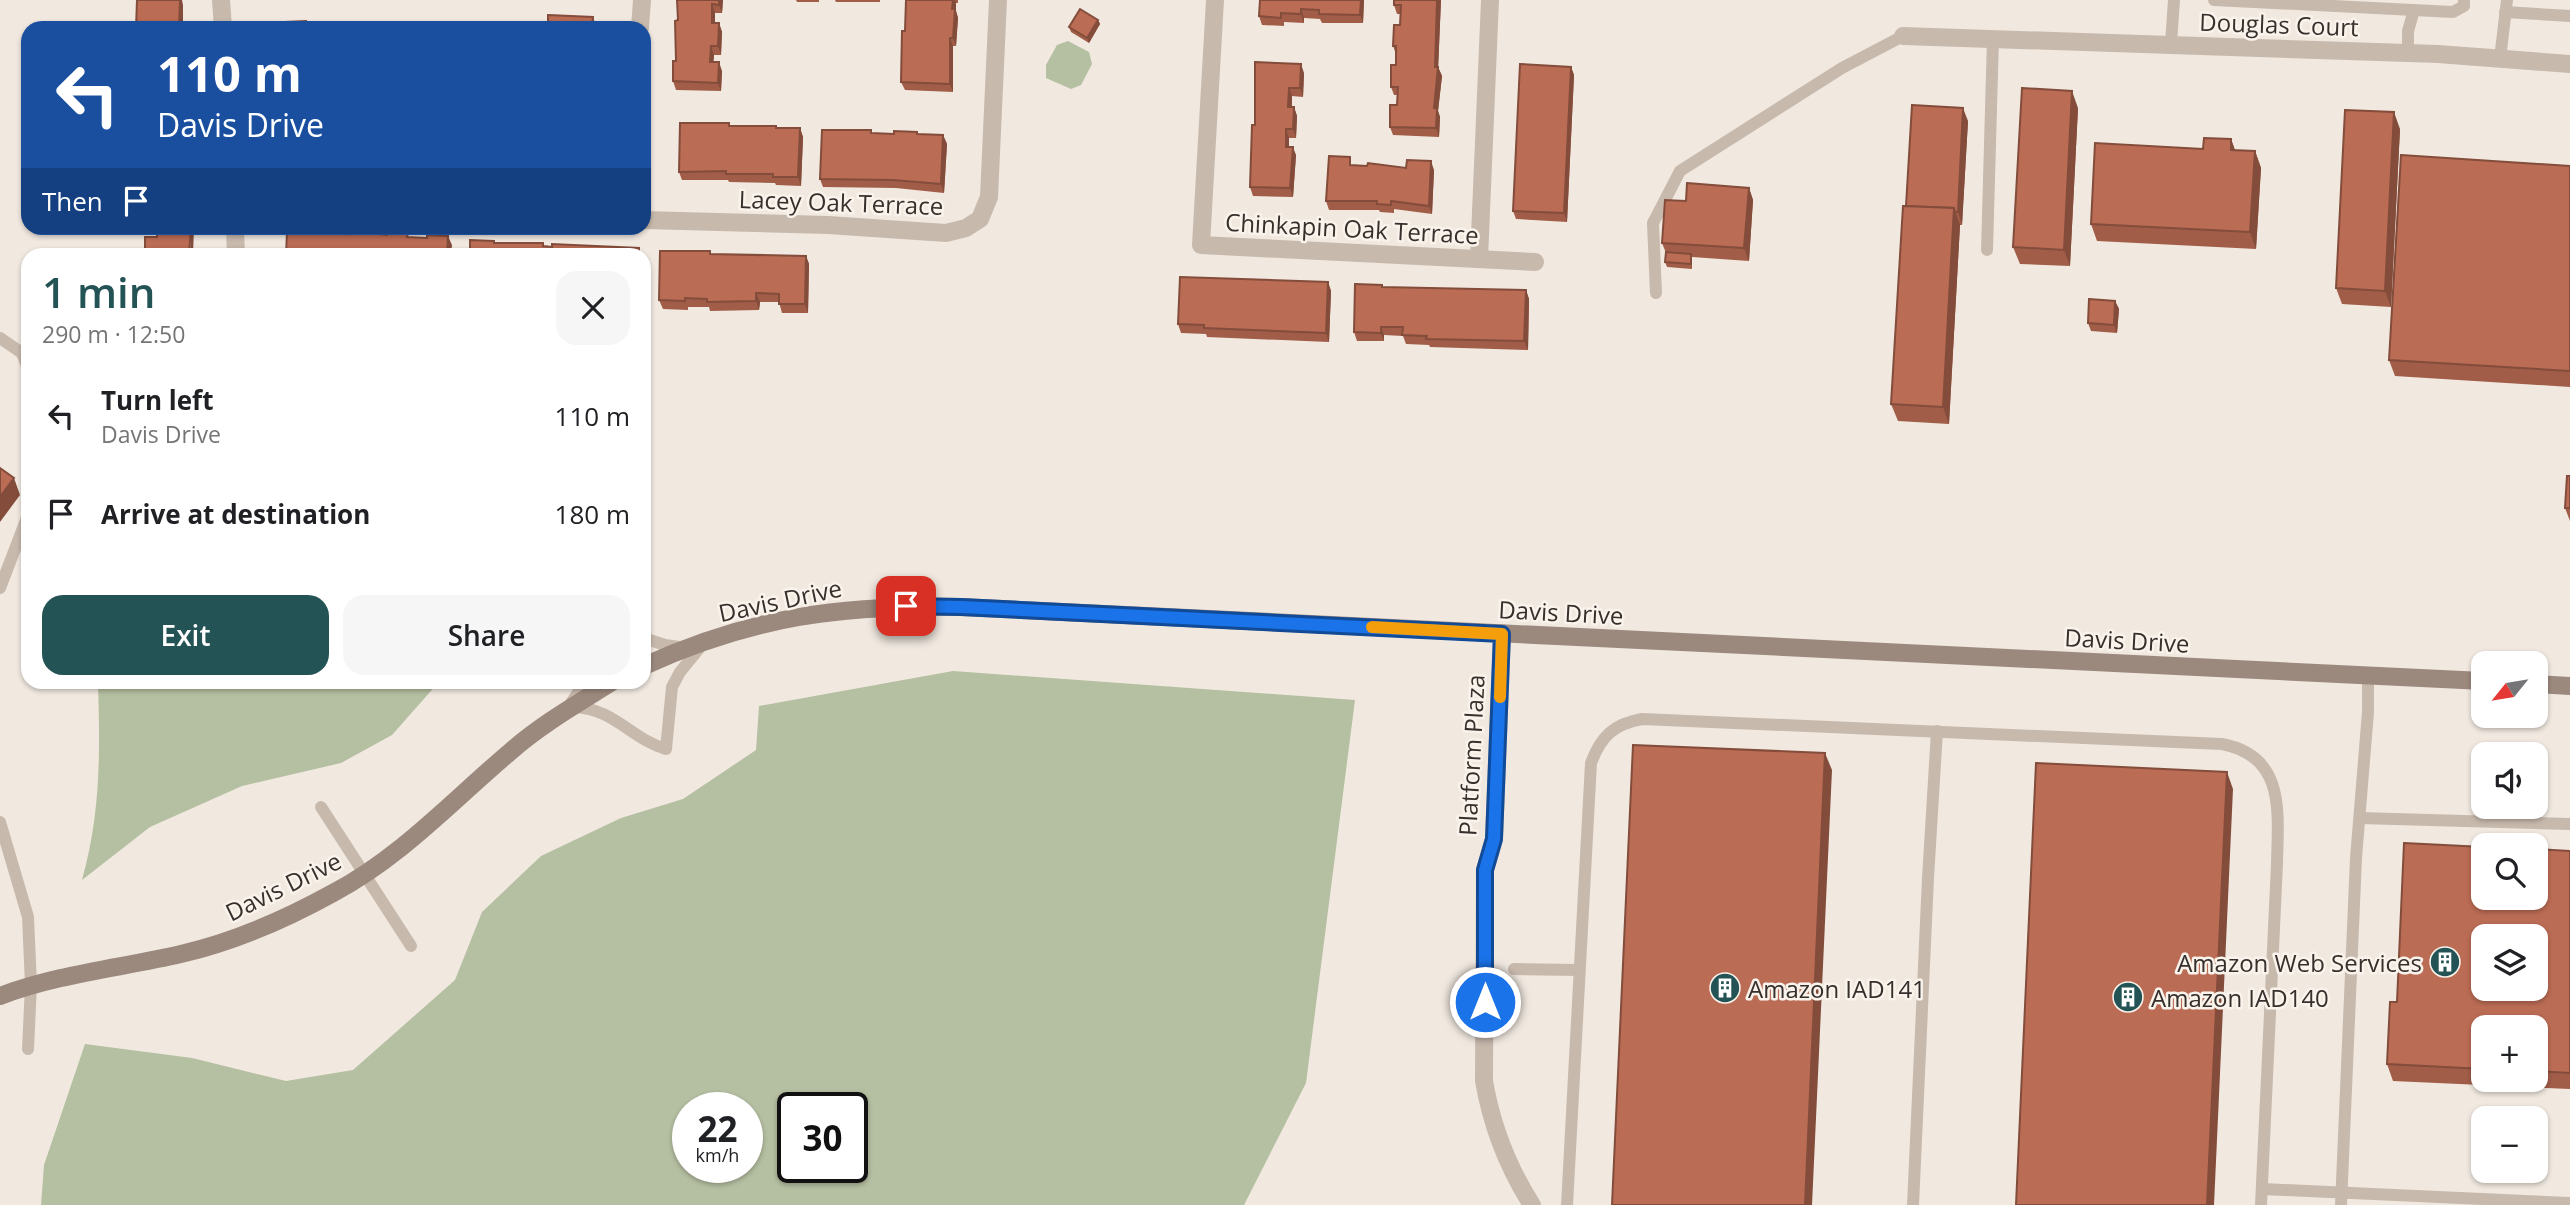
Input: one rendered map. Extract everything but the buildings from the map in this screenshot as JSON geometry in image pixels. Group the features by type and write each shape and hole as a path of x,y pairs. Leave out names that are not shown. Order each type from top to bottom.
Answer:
{"street":[{"path":"221,0 222,21"},
{"path":"640,21 642,0"},
{"name":"Lacey Oak Terrace","path":"651,220 828,225 946,233 966,228 979,219 989,197 998,0"},
{"name":"Chinkapin Oak Terrace","path":"1215,0 1201,245 1535,262"},
{"path":"1479,259 1490,0"},
{"name":"Douglas Court","path":"1903,36 2408,53 2570,64"},
{"name":"Davis Drive","path":"651,663 746,627 799,615 906,606 2471,680"},
{"name":"Platform Plaza","path":"1502,634 1494,839 1485,870 1484,1081 1497,1138 1515,1178 1532,1205"},
{"path":"2548,685 2570,686"},
{"name":"Davis Drive","path":"0,996 31,985 182,954 240,936 335,892 394,853 514,748 601,689"}],"lane":[{"path":"2171,44 2174,0"},
{"path":"2214,0 2340,3 2453,12 2464,6 2464,0"},
{"path":"2500,59 2506,6 2570,16"},
{"path":"2408,53 2408,31 2414,10"},
{"path":"1656,293 1653,223 1680,171 1842,68 1903,36"},
{"path":"1987,250 1993,38"},
{"path":"0,338 21,352"},
{"path":"0,588 21,532"},
{"path":"651,640 687,648"},
{"path":"569,709 586,707 604,712 653,745 666,749 672,687 680,672 704,642"},
{"path":"2341,1199 2355,872 2368,712 2368,676"},
{"path":"569,709 581,689"},
{"path":"1567,1205 1591,763 1597,746 1609,732 1626,722 1642,719 2222,744 2241,747 2255,757 2275,787 2278,807 2262,1205"},
{"path":"1913,1205 1937,731"},
{"path":"321,807 411,946"},
{"path":"2360,818 2570,824"},
{"path":"0,822 28,917 31,985 27,1049"},
{"path":"1514,969 1579,970"},
{"path":"2262,1189 2341,1199 2570,1203"}],"green space":[{"path":"1068,41 1089,52 1092,64 1081,85 1071,89 1046,78 1046,65 1057,45"},
{"path":"953,671 1355,700 1306,1083 1244,1205 41,1205 44,1165 85,1044 192,1058 286,1081 353,1070 455,980 482,912 541,856 621,818 683,799 756,750 759,706"},
{"path":"98,689 433,689 392,735 341,763 242,786 150,827 82,880 93,830 99,758"}],"slow traffic":[{"path":"1372,627 1502,634 1500,697"}],"place":[{"name":"Amazon Web Services","path":"2445,962"},
{"name":"Amazon IAD141","path":"1725,988"},
{"name":"Amazon IAD140","path":"2128,997"}],"route":[{"path":"906,606 1502,634 1494,839 1485,870 1485,1002"}]}
